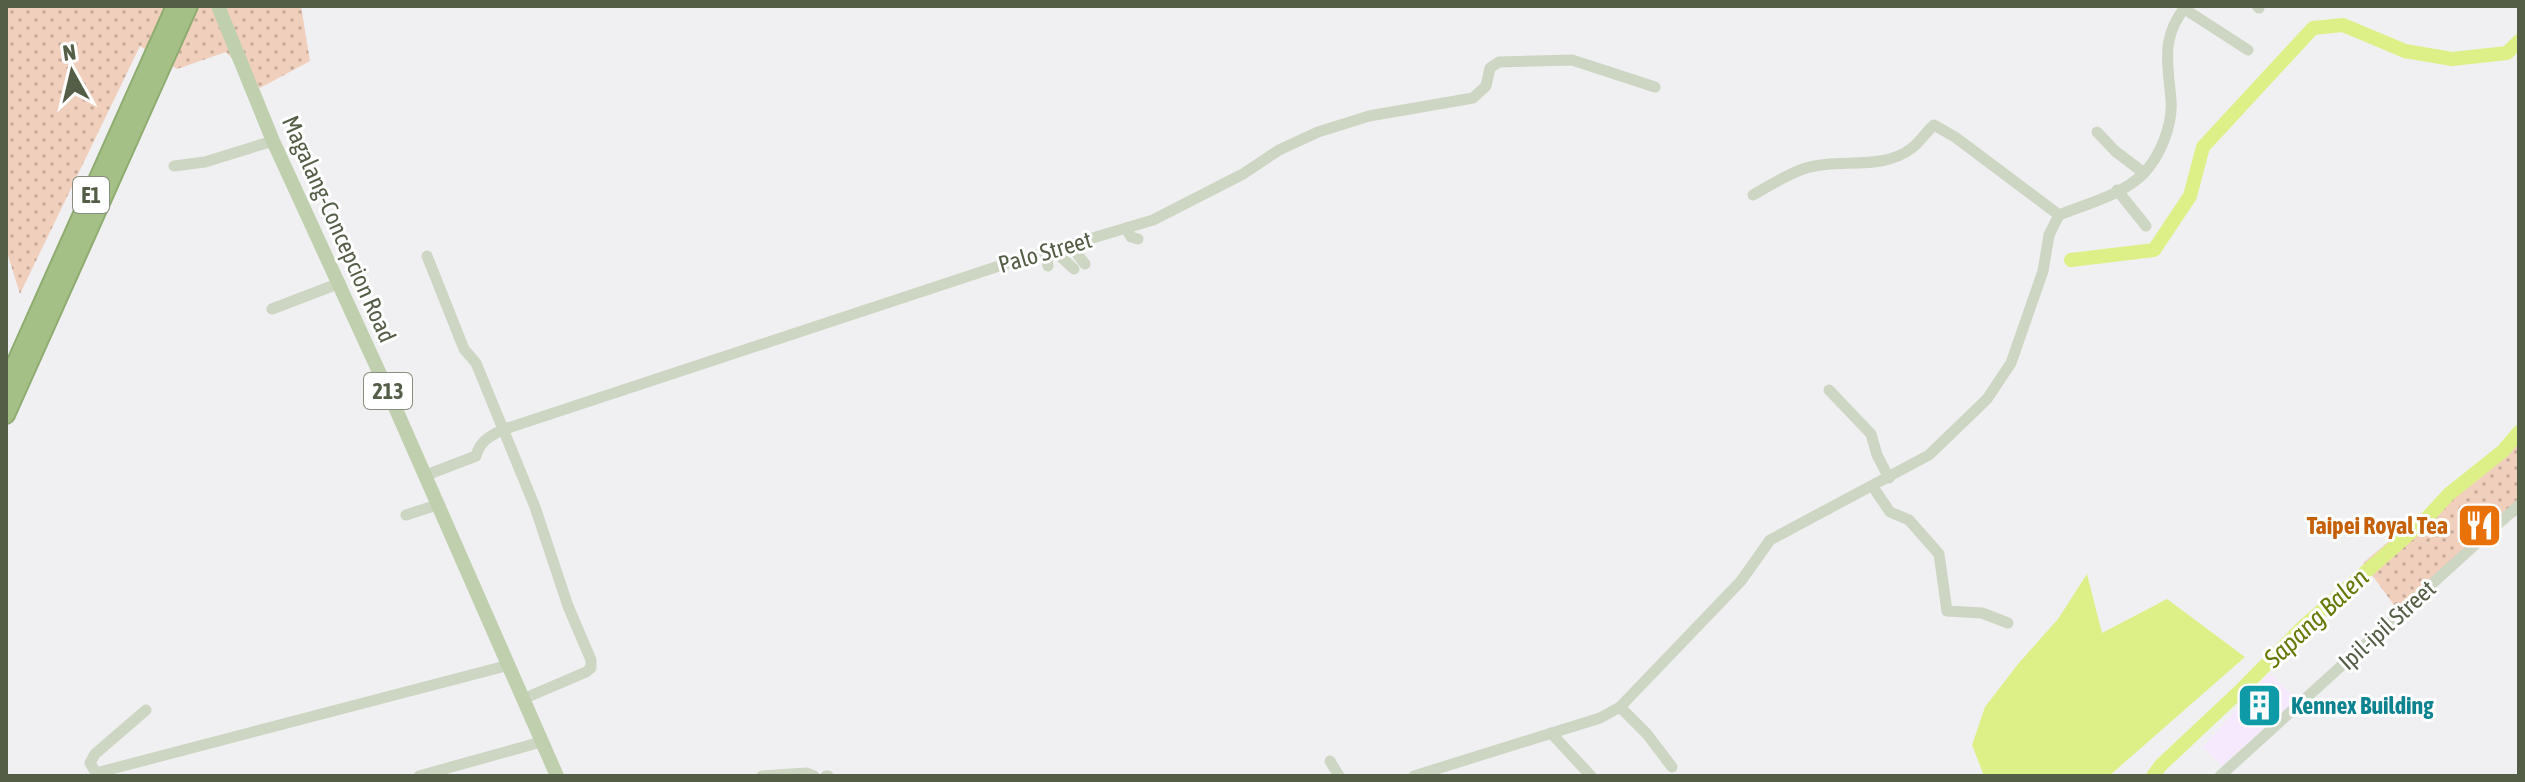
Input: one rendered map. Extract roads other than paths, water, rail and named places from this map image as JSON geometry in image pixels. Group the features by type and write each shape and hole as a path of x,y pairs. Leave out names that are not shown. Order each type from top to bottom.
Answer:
{"highway":[{"name":"E1","path":"6,384 175,6"},
{"name":"E1","path":"6,415 189,6"}],"main road":[{"name":"Magalang-Concepcion Road","path":"218,6 273,141 340,283 557,776"}],"street":[{"path":"1414,776 1600,718 1620,707 1741,581 1770,540 1873,487 1929,455 1943,443 1987,399 2006,373 2043,271 2049,235 2059,215 2117,190 2144,173 2166,137 2171,100 2166,68 2168,48 2171,32 2184,7 2248,50"},
{"name":"Palo Street","path":"424,476 476,456 481,443 502,430 1052,250 1153,220 1243,174 1279,150 1318,132 1369,116 1473,98 1486,86 1490,68 1499,62 1572,60 1655,87"},
{"path":"1753,195 1804,168 1832,163 1868,163 1905,152 1914,147 1934,125 1955,137 2059,215"},
{"path":"2097,132 2115,151 2144,173"},
{"path":"174,166 205,162 273,141"},
{"path":"2117,190 2146,226"},
{"path":"1126,228 1131,237 1138,239"},
{"path":"1048,266 1052,250 1080,266 1075,244"},
{"path":"427,256 464,349 476,363 535,507 568,606 592,664 586,672 523,699"},
{"path":"272,309 340,283"},
{"path":"1829,390 1871,434 1889,478"},
{"path":"1873,487 1890,512 1909,520 1939,554 1947,611 1982,613 2008,623"},
{"path":"406,515 437,505"},
{"name":"Ipil-ipil Street","path":"2220,776 2519,505"},
{"path":"146,710 95,754 90,763 93,774 509,665"},
{"path":"1620,707 1647,734 1672,767"},
{"path":"1551,733 1591,776"},
{"path":"419,776 541,742"},
{"path":"1330,761 1339,776"},
{"path":"762,776 806,773 814,776"}],"waterway":[{"path":"2071,260 2154,250 2190,196 2203,147 2313,28 2343,25 2405,51 2452,59 2507,53 2519,41"},
{"name":"Sapang Balen","path":"2153,776 2304,626 2425,520 2449,494 2503,451 2519,432"}],"place":[{"name":"Taipei Royal Tea","path":"2479,525"},
{"name":"Kennex Building","path":"2260,705"}]}
